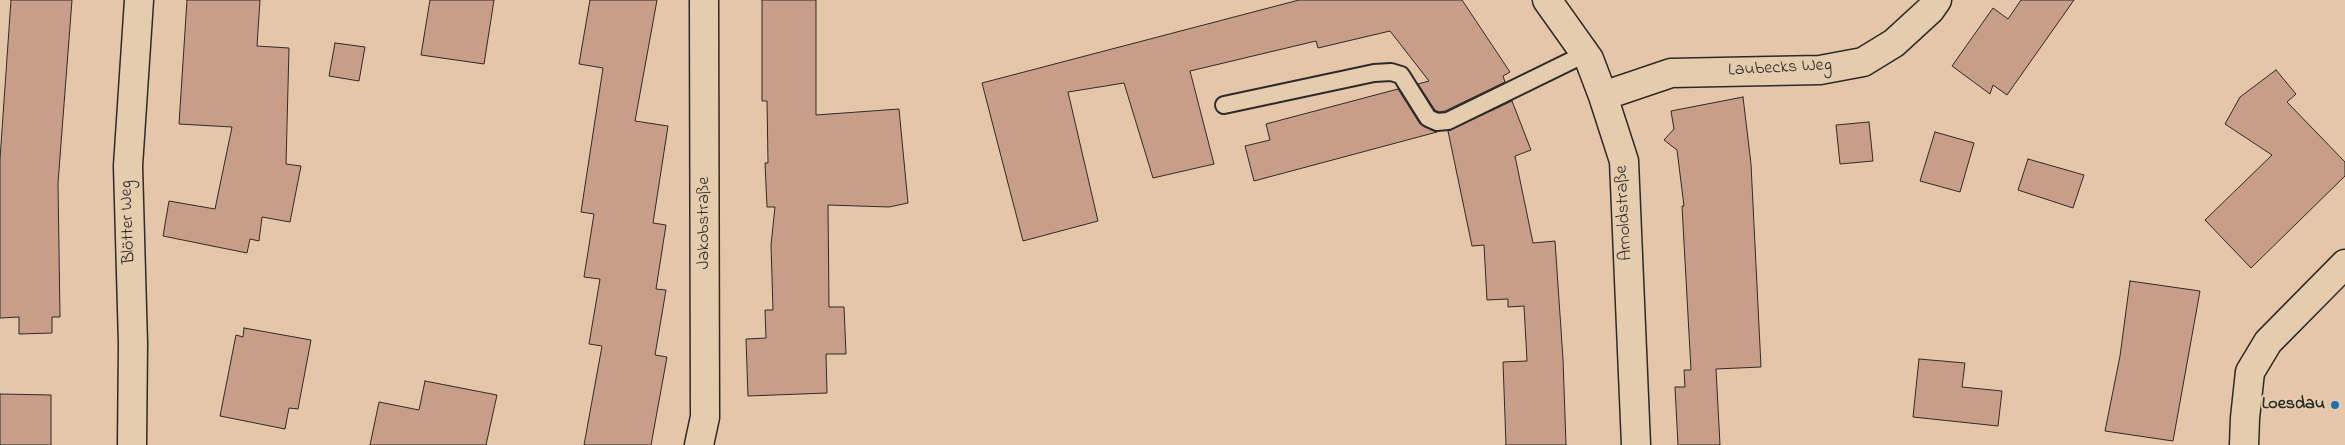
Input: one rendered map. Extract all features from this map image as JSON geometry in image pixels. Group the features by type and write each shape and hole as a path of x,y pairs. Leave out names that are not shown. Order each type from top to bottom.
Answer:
{"street":[{"name":"Blötter Weg","path":"132,445 133,344 128,166 139,0"},
{"name":"Jakobstraße","path":"699,445 705,417 704,0"},
{"name":"Arnoldstraße","path":"1547,0 1585,54 1603,96 1624,161 1636,445"},
{"name":"Laubecks Weg","path":"1603,96 1671,74 1820,70 1862,62 1894,42 1930,10 1937,0"},
{"path":"2244,445 2250,372 2268,342 2345,264"}],"lane":[{"path":"1224,105 1374,73 1391,72 1401,76 1428,118 1437,122 1448,121 1585,54"}],"building":[{"path":"11,0 72,0 58,183 60,317 52,317 52,333 19,334 19,317 0,318 0,159"},
{"path":"187,0 260,0 257,46 289,48 286,164 301,166 290,222 262,217 259,241 250,239 247,253 163,236 169,201 215,209 232,127 179,124"},
{"path":"430,0 494,0 484,64 421,55"},
{"path":"590,0 657,0 635,121 668,126 653,223 666,225 656,289 666,290 655,355 667,357 651,445 584,445 602,346 589,344 600,279 584,277 594,214 581,212 603,68 579,64"},
{"path":"762,0 816,0 816,115 899,109 908,203 889,207 828,205 829,307 844,307 846,354 826,354 827,393 748,396 746,339 766,338 765,310 773,310 771,245 775,207 767,207 765,163 768,163 767,101 762,101"},
{"path":"1299,0 1462,0 1510,72 1503,76 1505,82 1445,111 1439,112 1435,110 1418,84 1429,81 1390,31 1318,48 1316,41 1190,71 1214,164 1153,178 1124,83 1068,92 1098,221 1023,241 982,83"},
{"path":"2021,0 2074,0 2007,95 1993,85 1990,94 1952,66 1993,8 2008,19"},
{"path":"335,43 365,47 359,81 329,76"},
{"path":"2276,70 2296,94 2287,102 2345,162 2345,176 2251,268 2205,220 2272,155 2225,124 2240,97"},
{"path":"1398,89 1420,124 1437,132 1254,181 1245,146 1270,140 1266,124"},
{"path":"1743,97 1751,164 1761,367 1716,369 1720,445 1678,445 1675,387 1685,387 1684,370 1691,370 1682,206 1684,206 1677,150 1664,140 1674,129 1671,111"},
{"path":"1512,101 1531,150 1515,156 1533,243 1555,241 1563,359 1566,445 1506,445 1503,362 1527,361 1524,306 1508,307 1508,299 1487,300 1484,245 1472,246 1448,131"},
{"path":"1869,122 1873,161 1840,164 1836,125"},
{"path":"1935,132 1974,143 1960,192 1920,181"},
{"path":"2028,159 2084,175 2073,208 2018,190"},
{"path":"2130,281 2200,291 2173,441 2105,431 2120,356"},
{"path":"244,328 311,340 298,409 289,408 285,429 220,416 236,335 243,337"},
{"path":"1919,359 1965,363 1962,387 2002,391 1998,426 1913,417"},
{"path":"425,381 497,395 486,445 370,445 379,402 419,410"},
{"path":"0,394 51,395 51,445 0,445"}],"place":[{"name":"Loesdau","path":"2335,405"}]}
